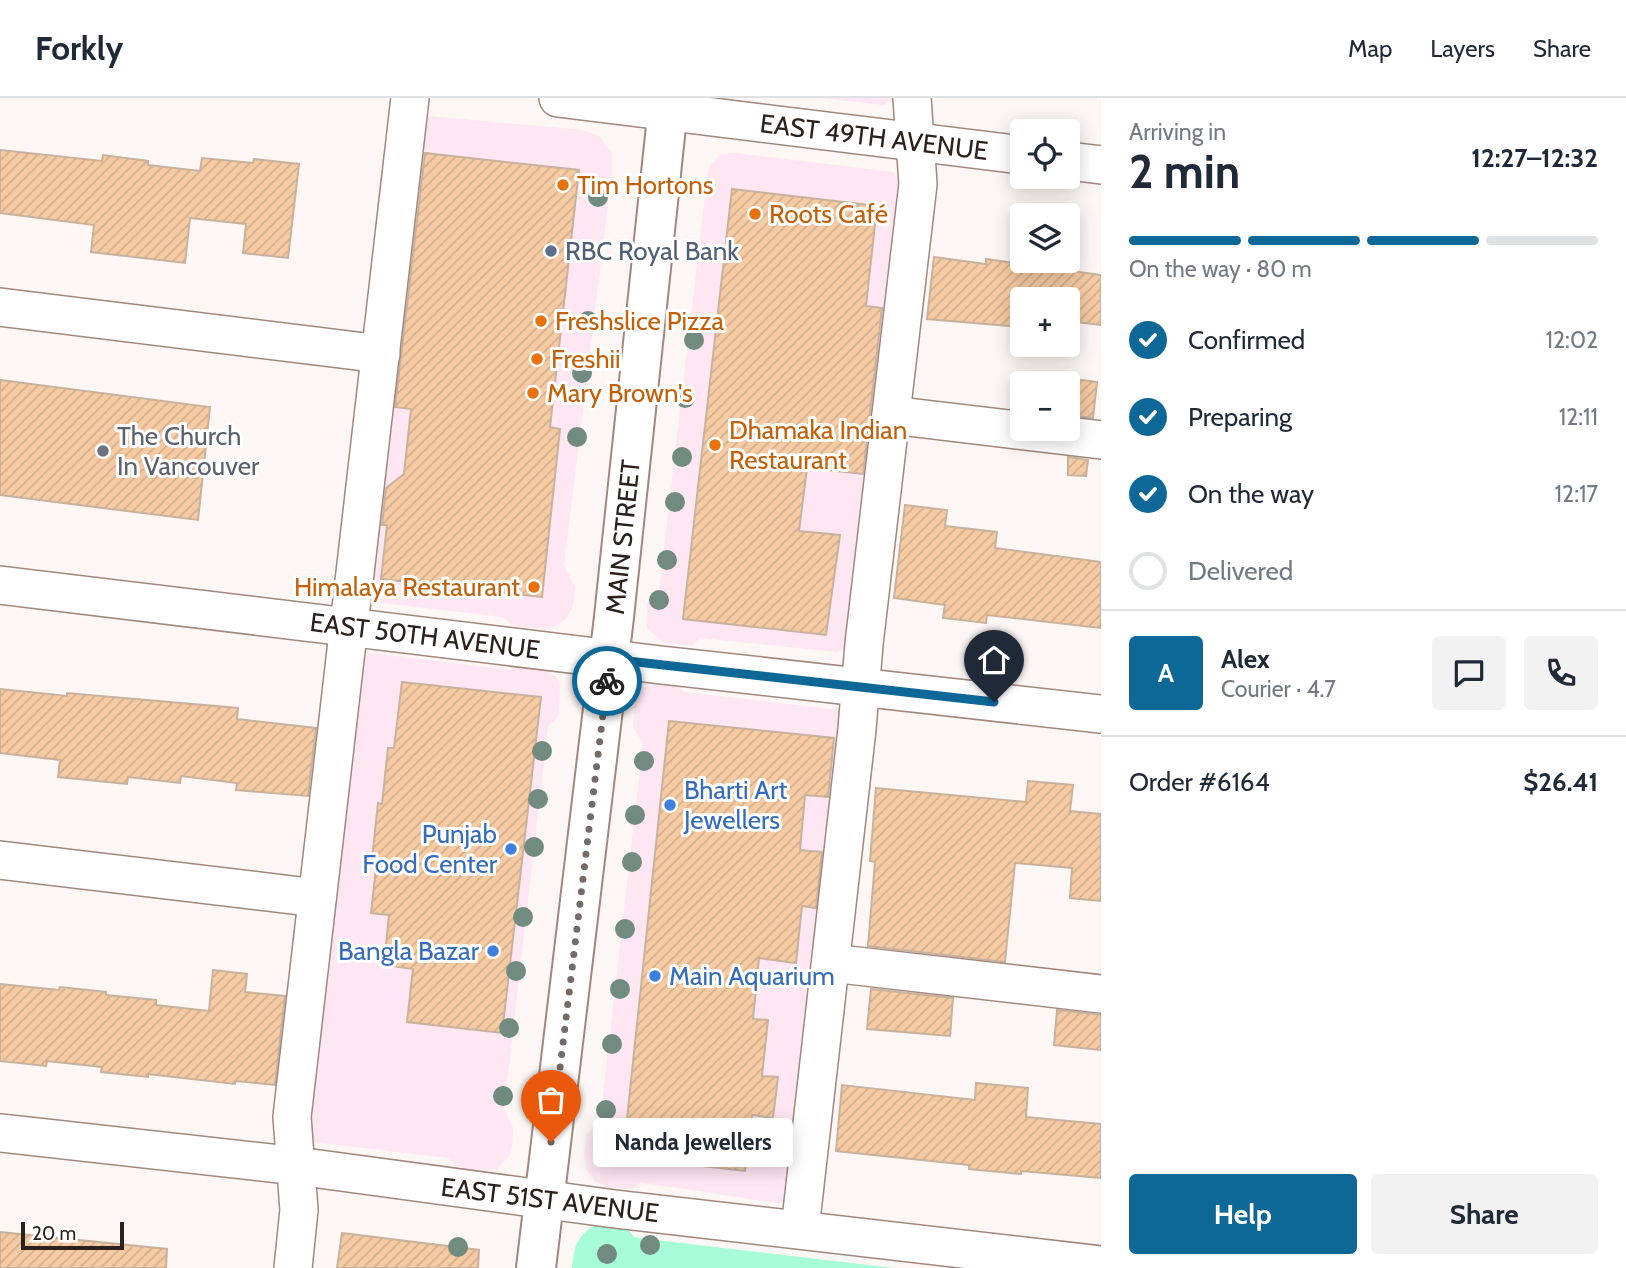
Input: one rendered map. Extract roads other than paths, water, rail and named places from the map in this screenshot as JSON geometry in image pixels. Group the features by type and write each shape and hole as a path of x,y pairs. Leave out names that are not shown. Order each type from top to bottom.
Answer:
{"main road":[{"name":"MAIN STREET","path":"536,1268 610,659 668,105"}],"street":[{"path":"293,1268 299,1210 292,1125 410,98"},
{"name":"EAST 49TH AVENUE","path":"558,98 668,105 915,143 1010,154"},
{"path":"800,1229 918,184 912,98"},
{"path":"1080,162 1101,165"},
{"path":"0,307 381,354"},
{"path":"891,415 1101,440"},
{"name":"EAST 50TH AVENUE","path":"0,585 610,659 1101,714"},
{"path":"0,860 317,898"},
{"path":"831,963 1101,994"},
{"name":"EAST 51ST AVENUE","path":"0,1133 297,1166 615,1209 1101,1265"}],"place":[{"name":"Tim Hortons","path":"563,185"},
{"name":"Roots Café","path":"755,214"},
{"name":"RBC Royal Bank","path":"551,251"},
{"name":"Freshslice Pizza","path":"541,321"},
{"name":"Freshii","path":"537,359"},
{"name":"Mary Brown's","path":"533,393"},
{"name":"Dhamaka Indian Restaurant","path":"715,445"},
{"name":"The Church In Vancouver","path":"103,451"},
{"name":"Himalaya Restaurant","path":"534,587"},
{"name":"Bharti Art Jewellers","path":"670,805"},
{"name":"Punjab Food Center","path":"511,849"},
{"name":"Bangla Bazar","path":"493,951"},
{"name":"Main Aquarium","path":"655,976"},
{"name":"Nanda Jewellers","path":"551,1142"}]}
